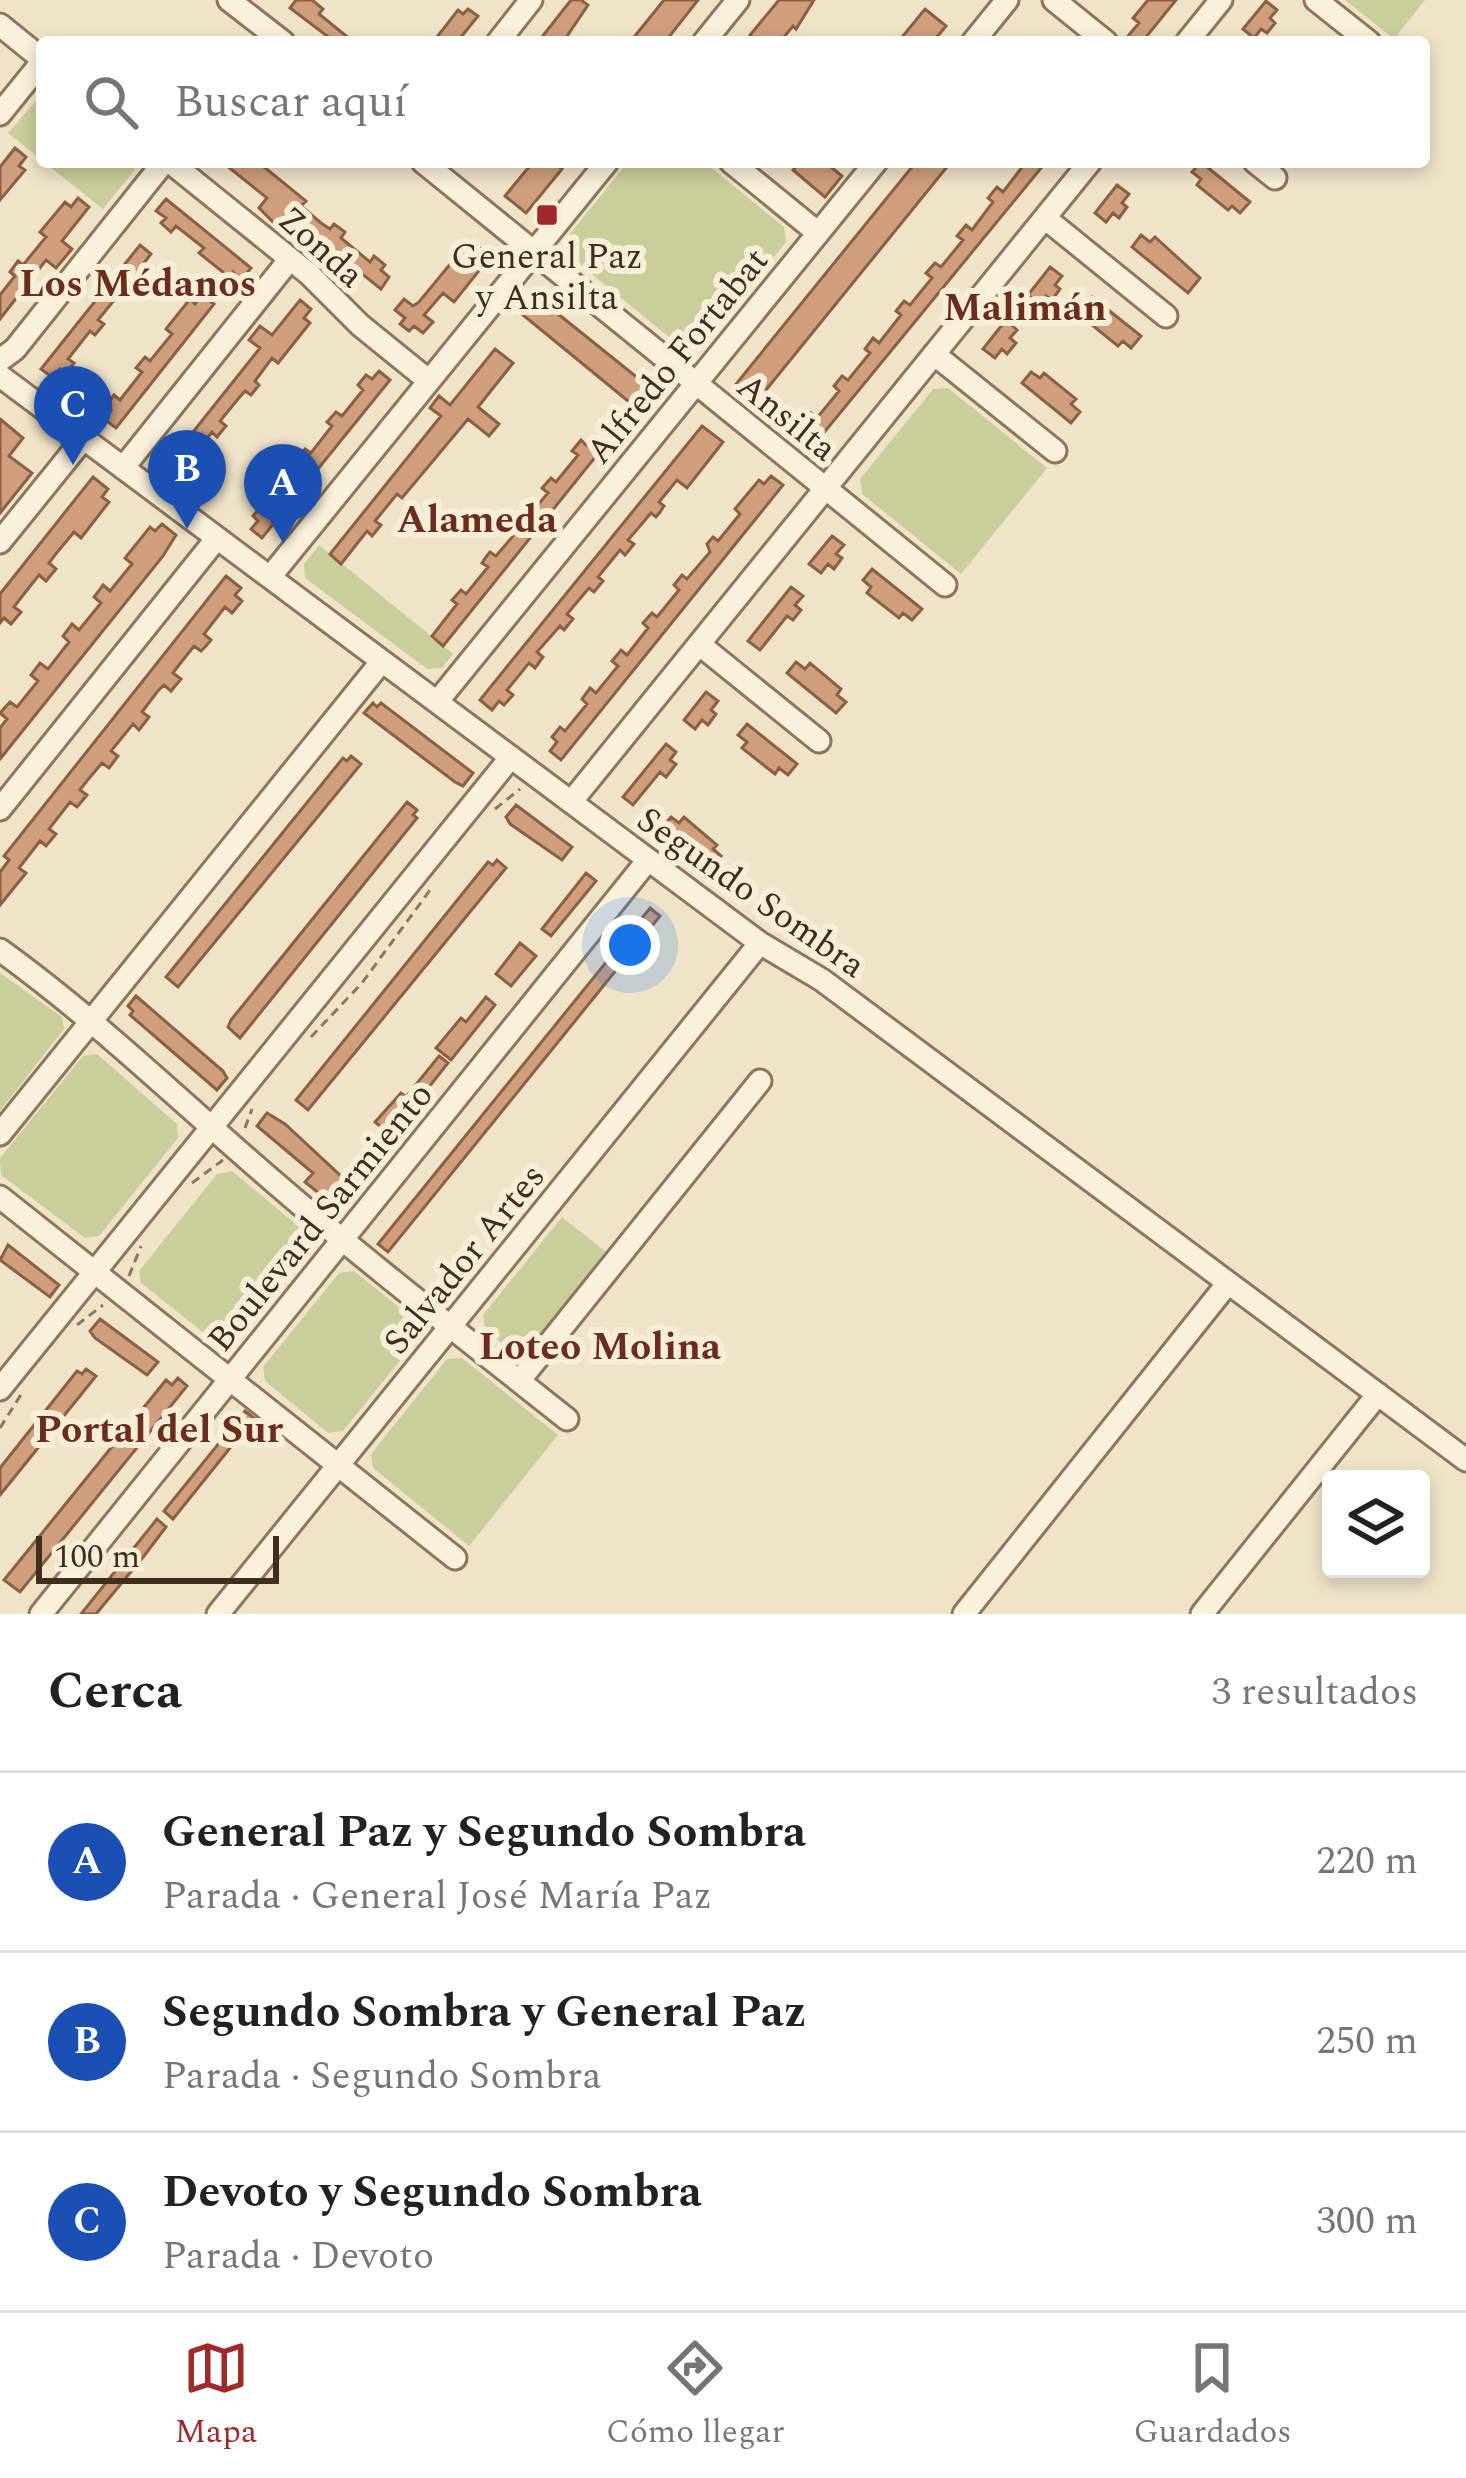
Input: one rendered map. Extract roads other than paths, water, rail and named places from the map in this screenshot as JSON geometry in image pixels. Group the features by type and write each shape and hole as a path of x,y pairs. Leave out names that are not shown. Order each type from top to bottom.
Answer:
{"street":[{"path":"229,0 275,36"},
{"path":"709,36 738,0"},
{"path":"978,36 1007,0"},
{"path":"1054,0 1099,36"},
{"path":"1192,36 1221,0"},
{"path":"1316,0 1361,36"},
{"path":"501,36 518,5"},
{"path":"0,25 36,55"},
{"path":"0,114 36,68"},
{"path":"0,360 15,349 162,168"},
{"name":"Zonda","path":"175,168 290,259 429,381"},
{"name":"Ansilta","path":"430,168 945,585"},
{"path":"269,577 602,168"},
{"path":"738,168 818,232"},
{"name":"Alfredo Fortabat","path":"437,702 871,168"},
{"path":"571,802 1085,168"},
{"path":"1262,168 1275,178"},
{"path":"1045,218 1166,316"},
{"path":"122,468 290,259"},
{"path":"934,354 1055,451"},
{"name":"Segundo Sombra","path":"0,376 760,943 821,980 1466,1460"},
{"path":"0,542 83,438"},
{"path":"0,809 217,538"},
{"path":"699,644 819,741"},
{"path":"0,1134 382,661"},
{"path":"0,1389 511,757"},
{"name":"Boulevard Sarmiento","path":"41,1614 648,860"},
{"name":"Salvador Artes","path":"218,1614 760,943"},
{"path":"0,950 74,1003 234,1148 567,1419"},
{"path":"519,1381 760,1081"},
{"path":"0,1197 455,1558"},
{"path":"964,1614 1228,1282"},
{"path":"1202,1614 1378,1394"}],"place":[{"name":"General Paz y Ansilta","path":"547,215"},
{"name":"Devoto y Segundo Sombra","path":"73,465"},
{"name":"Segundo Sombra y General Paz","path":"187,529"},
{"name":"General Paz y Segundo Sombra","path":"283,543"}],"district":[{"name":"Los Médanos","path":"138,282"},
{"name":"Malimán","path":"1025,306"},
{"name":"Alameda","path":"477,518"},
{"name":"Loteo Molina","path":"600,1345"},
{"name":"Portal del Sur","path":"159,1428"}]}
